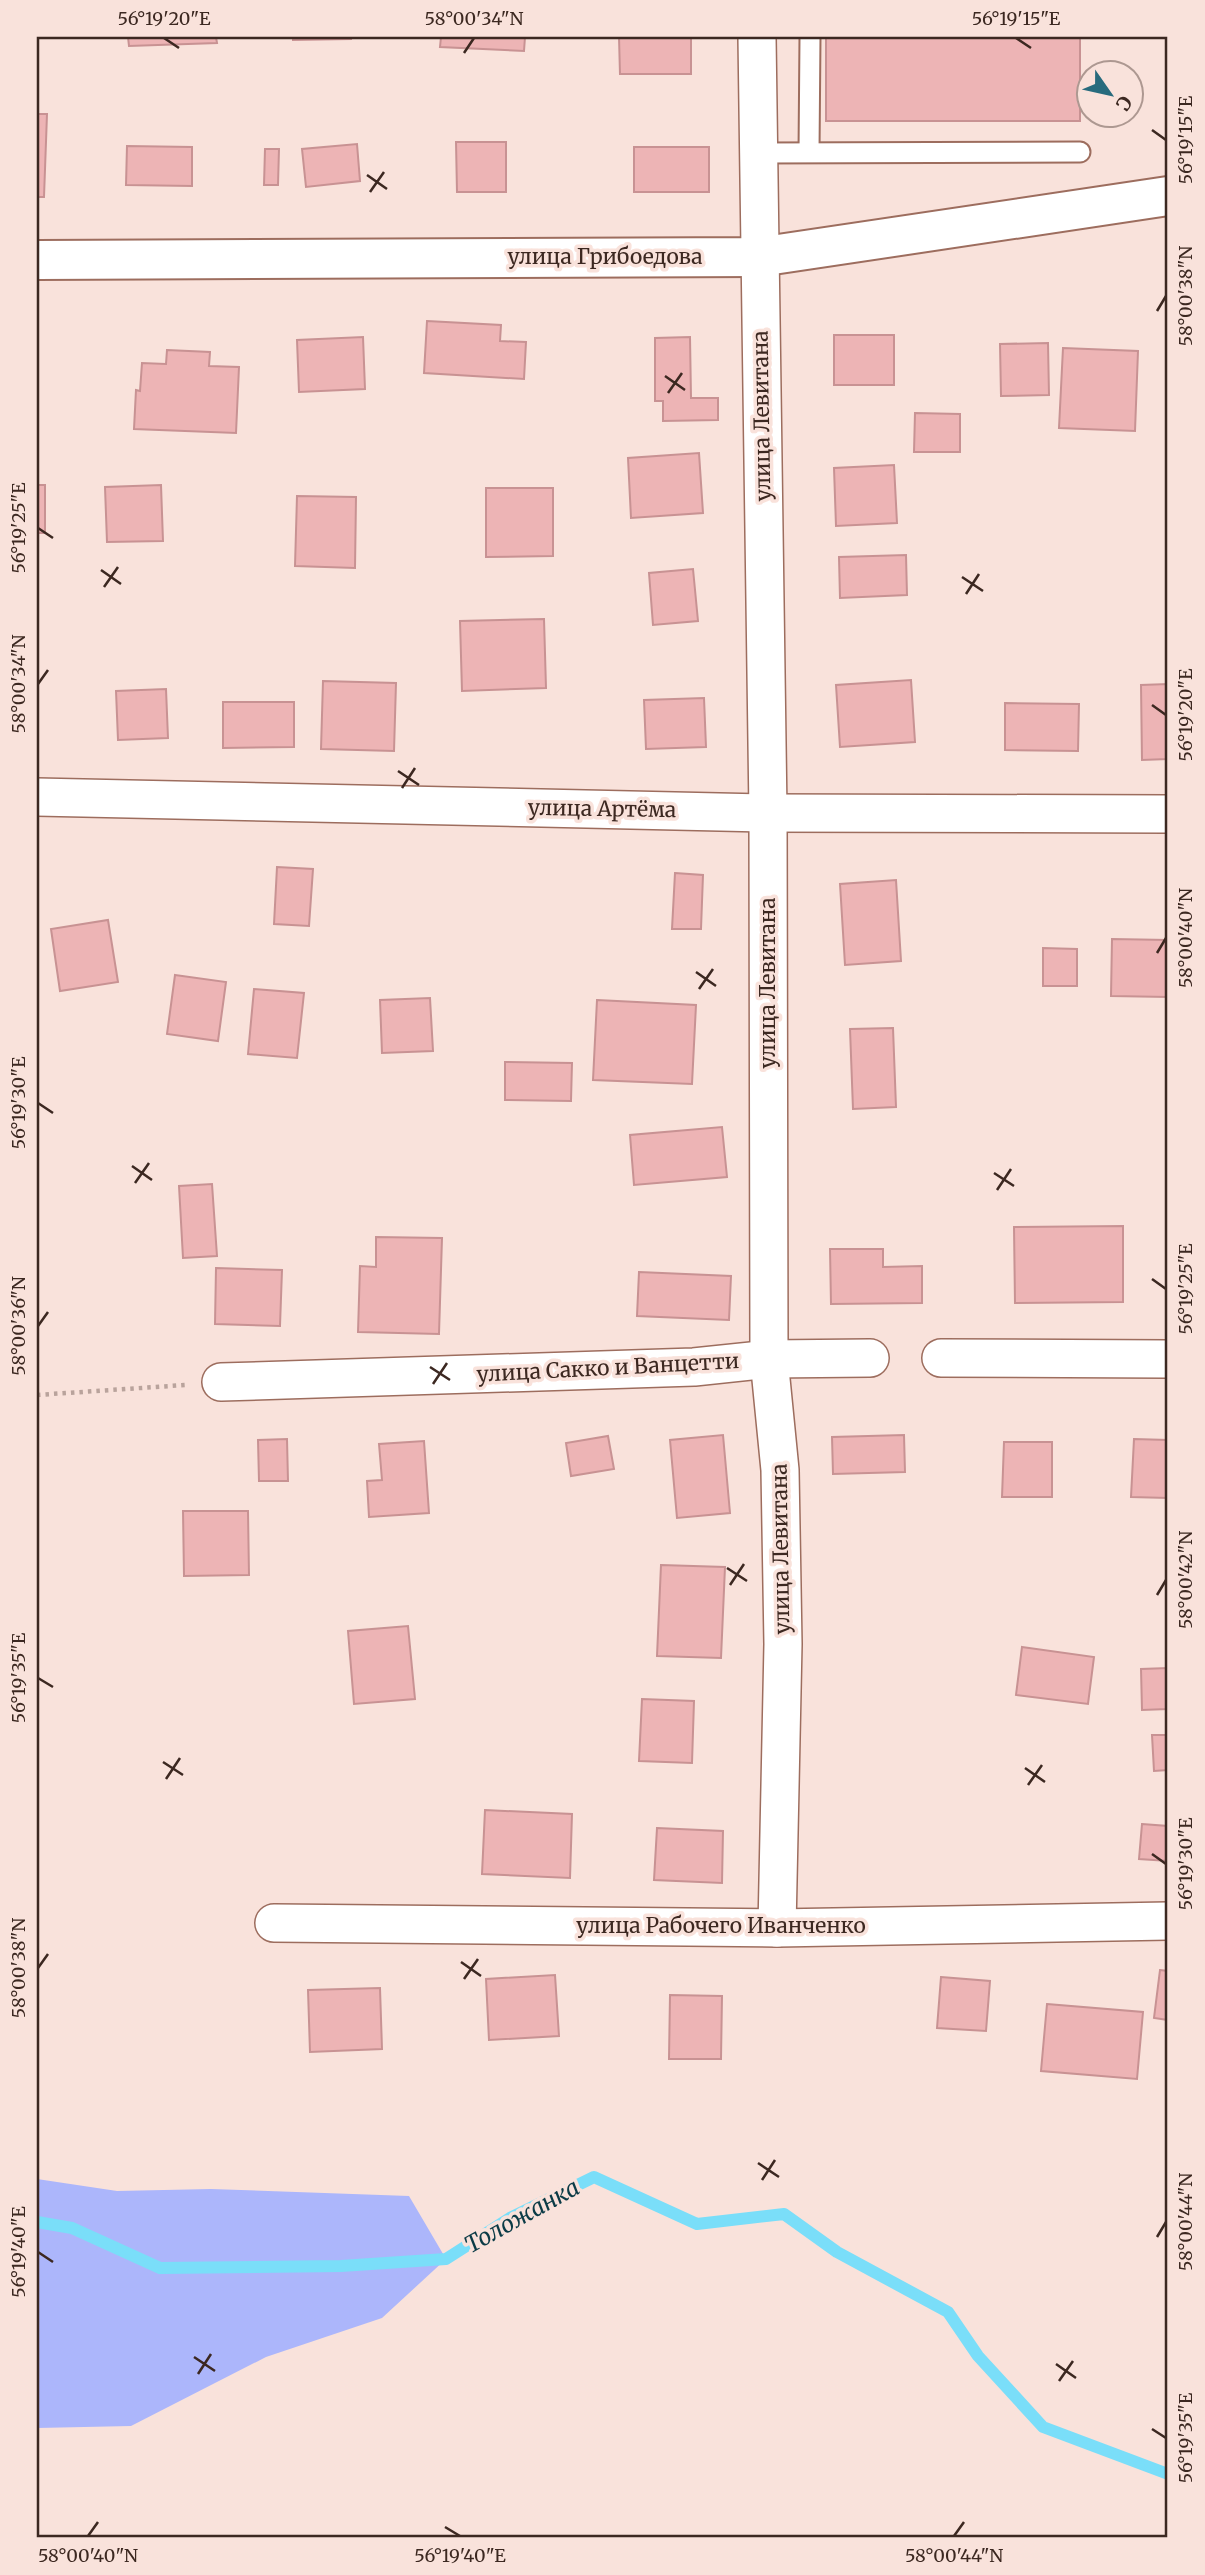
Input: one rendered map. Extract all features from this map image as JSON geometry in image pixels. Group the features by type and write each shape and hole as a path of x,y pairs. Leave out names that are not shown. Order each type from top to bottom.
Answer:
{"street":[{"name":"улица Левитана","path":"757,37 768,813 769,1359 780,1470 782,1591 777,1928"},
{"name":"улица Грибоедова","path":"37,260 759,257 1168,196"},
{"name":"улица Артёма","path":"37,797 768,813 1168,814"},
{"name":"улица Сакко и Ванцетти","path":"221,1382 694,1367 769,1359 870,1358"},
{"path":"941,1358 1168,1359"},
{"name":"улица Рабочего Иванченко","path":"274,1923 777,1928 1168,1921"}],"lane":[{"path":"809,152 810,37"},
{"path":"758,153 1080,152"}],"path":[{"path":"37,1395 221,1382"}],"shaded area":[{"path":"37,2179 117,2191 211,2189 409,2196 446,2259 382,2318 266,2357 131,2426 37,2428"}],"building":[{"path":"128,37 216,37 217,43 129,46"},
{"path":"293,37 351,37 351,39 293,40"},
{"path":"441,37 525,37 524,51 440,47"},
{"path":"619,37 691,37 691,74 620,74"},
{"path":"826,37 1080,37 1080,60 1076,60 1076,121 826,121"},
{"path":"37,114 47,114 44,197 37,197"},
{"path":"456,142 506,142 506,192 457,192"},
{"path":"357,144 360,181 306,187 302,149"},
{"path":"127,146 192,147 192,186 126,185"},
{"path":"634,147 709,147 709,192 634,192"},
{"path":"265,149 279,149 278,185 264,185"},
{"path":"427,321 501,325 500,341 526,342 524,379 424,373"},
{"path":"834,335 894,335 894,385 834,385"},
{"path":"363,337 365,389 299,392 297,340"},
{"path":"690,337 691,398 718,398 718,420 663,421 663,401 655,401 655,338"},
{"path":"1048,343 1049,395 1001,396 1000,344"},
{"path":"1063,348 1138,351 1135,431 1059,428"},
{"path":"167,350 210,352 209,366 239,367 236,433 134,429 136,390 140,391 142,363 166,364"},
{"path":"915,413 960,414 960,452 914,452"},
{"path":"699,453 703,513 631,518 628,458"},
{"path":"894,465 897,523 836,526 834,468"},
{"path":"37,485 45,485 45,533 37,533"},
{"path":"161,485 163,541 107,542 105,487"},
{"path":"486,488 553,488 553,556 486,557"},
{"path":"297,496 356,497 355,568 295,566"},
{"path":"906,555 907,595 840,598 839,557"},
{"path":"693,569 698,621 653,625 649,573"},
{"path":"544,619 546,688 462,691 460,621"},
{"path":"911,680 915,742 840,747 836,685"},
{"path":"323,681 396,683 394,751 321,749"},
{"path":"1168,684 1168,759 1142,760 1141,685"},
{"path":"166,689 168,738 118,740 116,691"},
{"path":"704,698 706,747 646,749 644,700"},
{"path":"223,702 294,702 294,747 223,748"},
{"path":"1005,703 1079,704 1078,751 1005,750"},
{"path":"277,867 313,869 309,926 274,924"},
{"path":"675,873 703,875 701,929 672,929"},
{"path":"896,880 901,961 845,965 840,884"},
{"path":"108,920 118,982 60,991 51,929"},
{"path":"1112,939 1168,940 1168,997 1111,996"},
{"path":"1043,948 1077,949 1077,986 1043,986"},
{"path":"175,975 226,982 218,1041 167,1034"},
{"path":"254,989 304,993 297,1058 248,1054"},
{"path":"430,998 433,1051 382,1053 380,1000"},
{"path":"597,1000 696,1005 692,1084 593,1080"},
{"path":"893,1028 896,1107 853,1109 850,1029"},
{"path":"505,1062 572,1063 571,1101 505,1100"},
{"path":"722,1127 727,1177 634,1185 630,1135"},
{"path":"212,1184 217,1256 183,1258 179,1186"},
{"path":"1123,1226 1123,1302 1015,1303 1014,1227"},
{"path":"376,1237 442,1238 439,1334 358,1332 360,1266 376,1267"},
{"path":"830,1249 883,1249 883,1267 922,1266 922,1303 831,1304"},
{"path":"216,1268 282,1270 280,1326 215,1324"},
{"path":"639,1272 731,1276 729,1320 637,1316"},
{"path":"723,1435 730,1513 677,1518 670,1440"},
{"path":"904,1435 905,1472 833,1474 832,1437"},
{"path":"608,1436 614,1469 571,1476 566,1443"},
{"path":"287,1439 288,1481 259,1481 258,1440"},
{"path":"1134,1439 1168,1440 1168,1498 1131,1497"},
{"path":"424,1441 429,1513 369,1517 367,1481 382,1480 379,1444"},
{"path":"1004,1442 1052,1442 1052,1497 1002,1497"},
{"path":"183,1511 248,1511 249,1575 184,1576"},
{"path":"661,1565 725,1567 721,1658 657,1656"},
{"path":"408,1626 415,1699 354,1704 348,1631"},
{"path":"1022,1647 1094,1657 1088,1704 1016,1695"},
{"path":"1168,1668 1168,1709 1142,1710 1141,1669"},
{"path":"642,1699 694,1701 692,1763 639,1761"},
{"path":"1152,1735 1168,1735 1168,1770 1154,1771"},
{"path":"485,1810 572,1814 570,1878 482,1874"},
{"path":"1142,1824 1168,1826 1168,1861 1139,1859"},
{"path":"657,1828 723,1831 722,1883 654,1880"},
{"path":"1160,1970 1168,1971 1168,2020 1154,2018"},
{"path":"555,1975 559,2036 489,2040 486,1979"},
{"path":"941,1977 990,1981 986,2031 937,2028"},
{"path":"380,1988 382,2049 310,2052 308,1990"},
{"path":"670,1995 722,1996 721,2059 669,2059"},
{"path":"1047,2004 1143,2012 1137,2079 1041,2071"}],"waterway":[{"name":"Толожанка","path":"37,2222 72,2228 160,2268 341,2266 446,2259 510,2218 594,2177 697,2224 784,2214 837,2252 948,2312 978,2356 1043,2427 1168,2474"}]}
